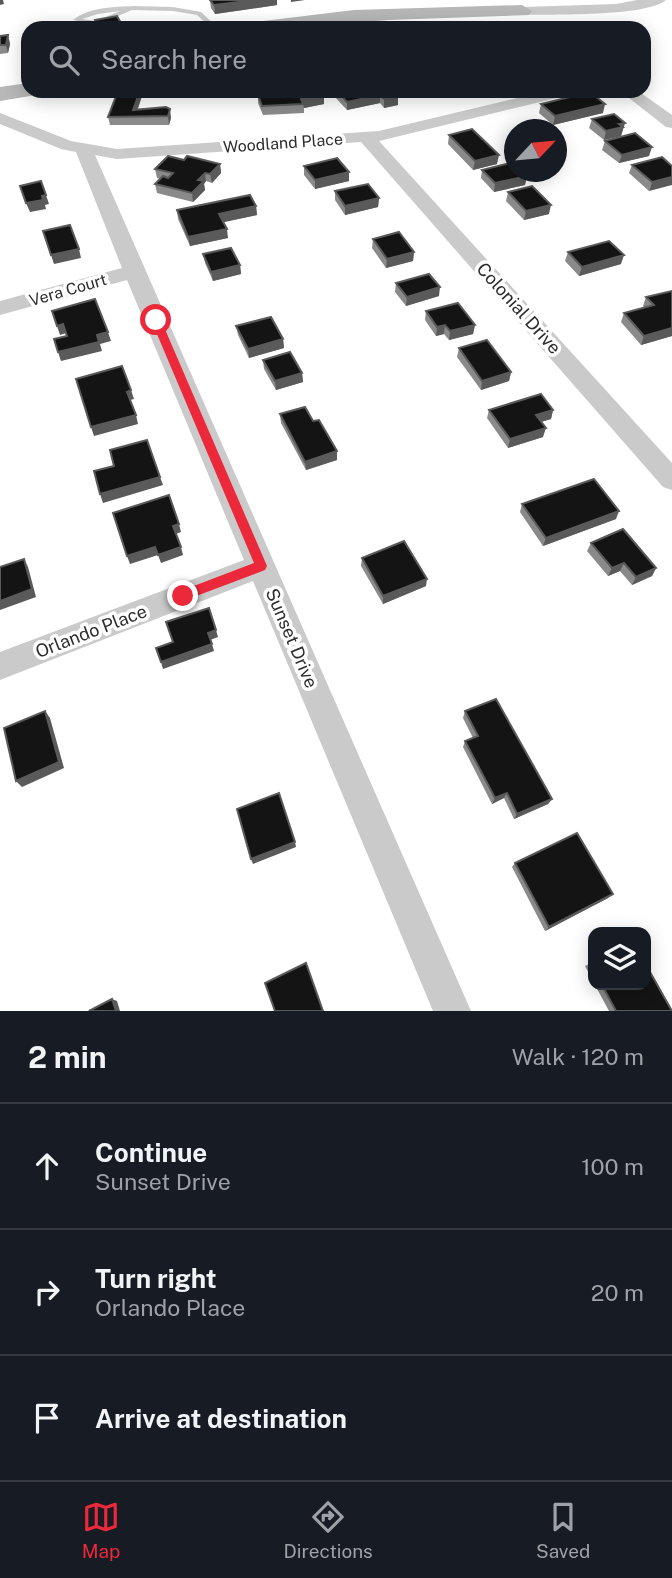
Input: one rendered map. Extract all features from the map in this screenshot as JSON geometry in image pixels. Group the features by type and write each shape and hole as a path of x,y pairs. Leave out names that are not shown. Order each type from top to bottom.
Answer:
{"street":[{"path":"295,21 515,6 616,8 659,0"},
{"path":"515,6 534,21"},
{"path":"0,94 21,91"},
{"name":"Woodland Place","path":"0,118 67,145 117,154 366,137 536,98"},
{"path":"638,98 672,123"},
{"name":"Colonial Drive","path":"366,137 672,480"},
{"name":"Sunset Drive","path":"84,148 92,174 452,1011"},
{"name":"Vera Court","path":"0,308 135,271"},
{"name":"Orlando Place","path":"0,666 261,566"}],"lane":[{"path":"102,21 130,9"},
{"path":"83,21 76,20 83,15 130,9 198,13 207,21"}],"building":[{"path":"210,0 256,0 214,5"},
{"path":"117,16 120,21 96,21"},
{"path":"8,35 6,45 0,45 0,36"},
{"path":"115,98 137,98 133,110 166,107 170,109 168,116 108,117"},
{"path":"259,98 309,98 301,99 303,104 262,106"},
{"path":"343,98 366,98 347,102"},
{"path":"566,98 598,98 605,104 555,116 541,104"},
{"path":"614,114 625,123 619,124 623,127 606,131 592,119"},
{"path":"472,129 499,155 475,161 449,135"},
{"path":"635,133 652,147 622,155 605,141"},
{"path":"168,156 184,160 187,156 220,164 210,174 205,173 198,180 204,181 192,193 155,184 163,176 168,178 173,173 155,169"},
{"path":"662,157 672,166 672,177 652,182 632,165"},
{"path":"337,158 349,172 315,180 304,166"},
{"path":"504,164 504,181 495,183 482,170"},
{"path":"41,181 46,195 42,196 43,200 26,203 20,186"},
{"path":"368,184 379,198 345,206 335,191"},
{"path":"532,186 551,205 526,211 508,192"},
{"path":"250,195 256,206 219,214 227,229 188,237 177,210"},
{"path":"70,225 79,249 51,255 43,231"},
{"path":"399,232 414,252 387,259 373,239"},
{"path":"609,241 624,255 582,267 568,252"},
{"path":"231,248 240,265 211,272 203,254"},
{"path":"429,274 440,287 407,297 396,283"},
{"path":"672,291 672,328 644,336 624,313 654,305 646,297"},
{"path":"95,299 108,332 97,335 99,342 58,352 54,339 67,336 63,324 57,326 52,311"},
{"path":"458,303 475,325 450,331 445,325 437,327 426,311"},
{"path":"271,317 283,339 248,349 236,326"},
{"path":"487,340 511,372 482,381 459,348"},
{"path":"290,352 302,373 275,381 263,360"},
{"path":"122,366 131,390 127,392 136,415 91,427 76,379"},
{"path":"541,394 553,410 536,415 546,428 510,439 489,410"},
{"path":"305,407 313,421 319,420 337,451 305,462 280,414"},
{"path":"147,440 160,477 100,494 94,471 114,466 110,450"},
{"path":"594,479 619,511 546,538 522,504"},
{"path":"169,495 179,524 173,526 181,547 158,555 155,547 127,556 113,513"},
{"path":"623,529 656,568 636,577 624,563 612,568 591,543"},
{"path":"404,541 427,579 383,596 362,558"},
{"path":"24,559 32,589 0,601 0,567"},
{"path":"209,608 216,630 208,633 212,644 161,662 156,648 173,642 166,622"},
{"path":"496,699 552,799 517,814 507,793 495,798 465,741 478,736 465,711"},
{"path":"45,711 59,762 16,781 4,728"},
{"path":"279,793 295,842 251,859 237,809"},
{"path":"577,833 613,894 549,927 515,863"},
{"path":"306,963 323,1011 275,1011 265,983"},
{"path":"651,974 672,1011 616,1011 605,990 651,990"},
{"path":"112,999 116,1011 89,1011"}],"route":[{"path":"156,320 261,566 183,596"}]}
